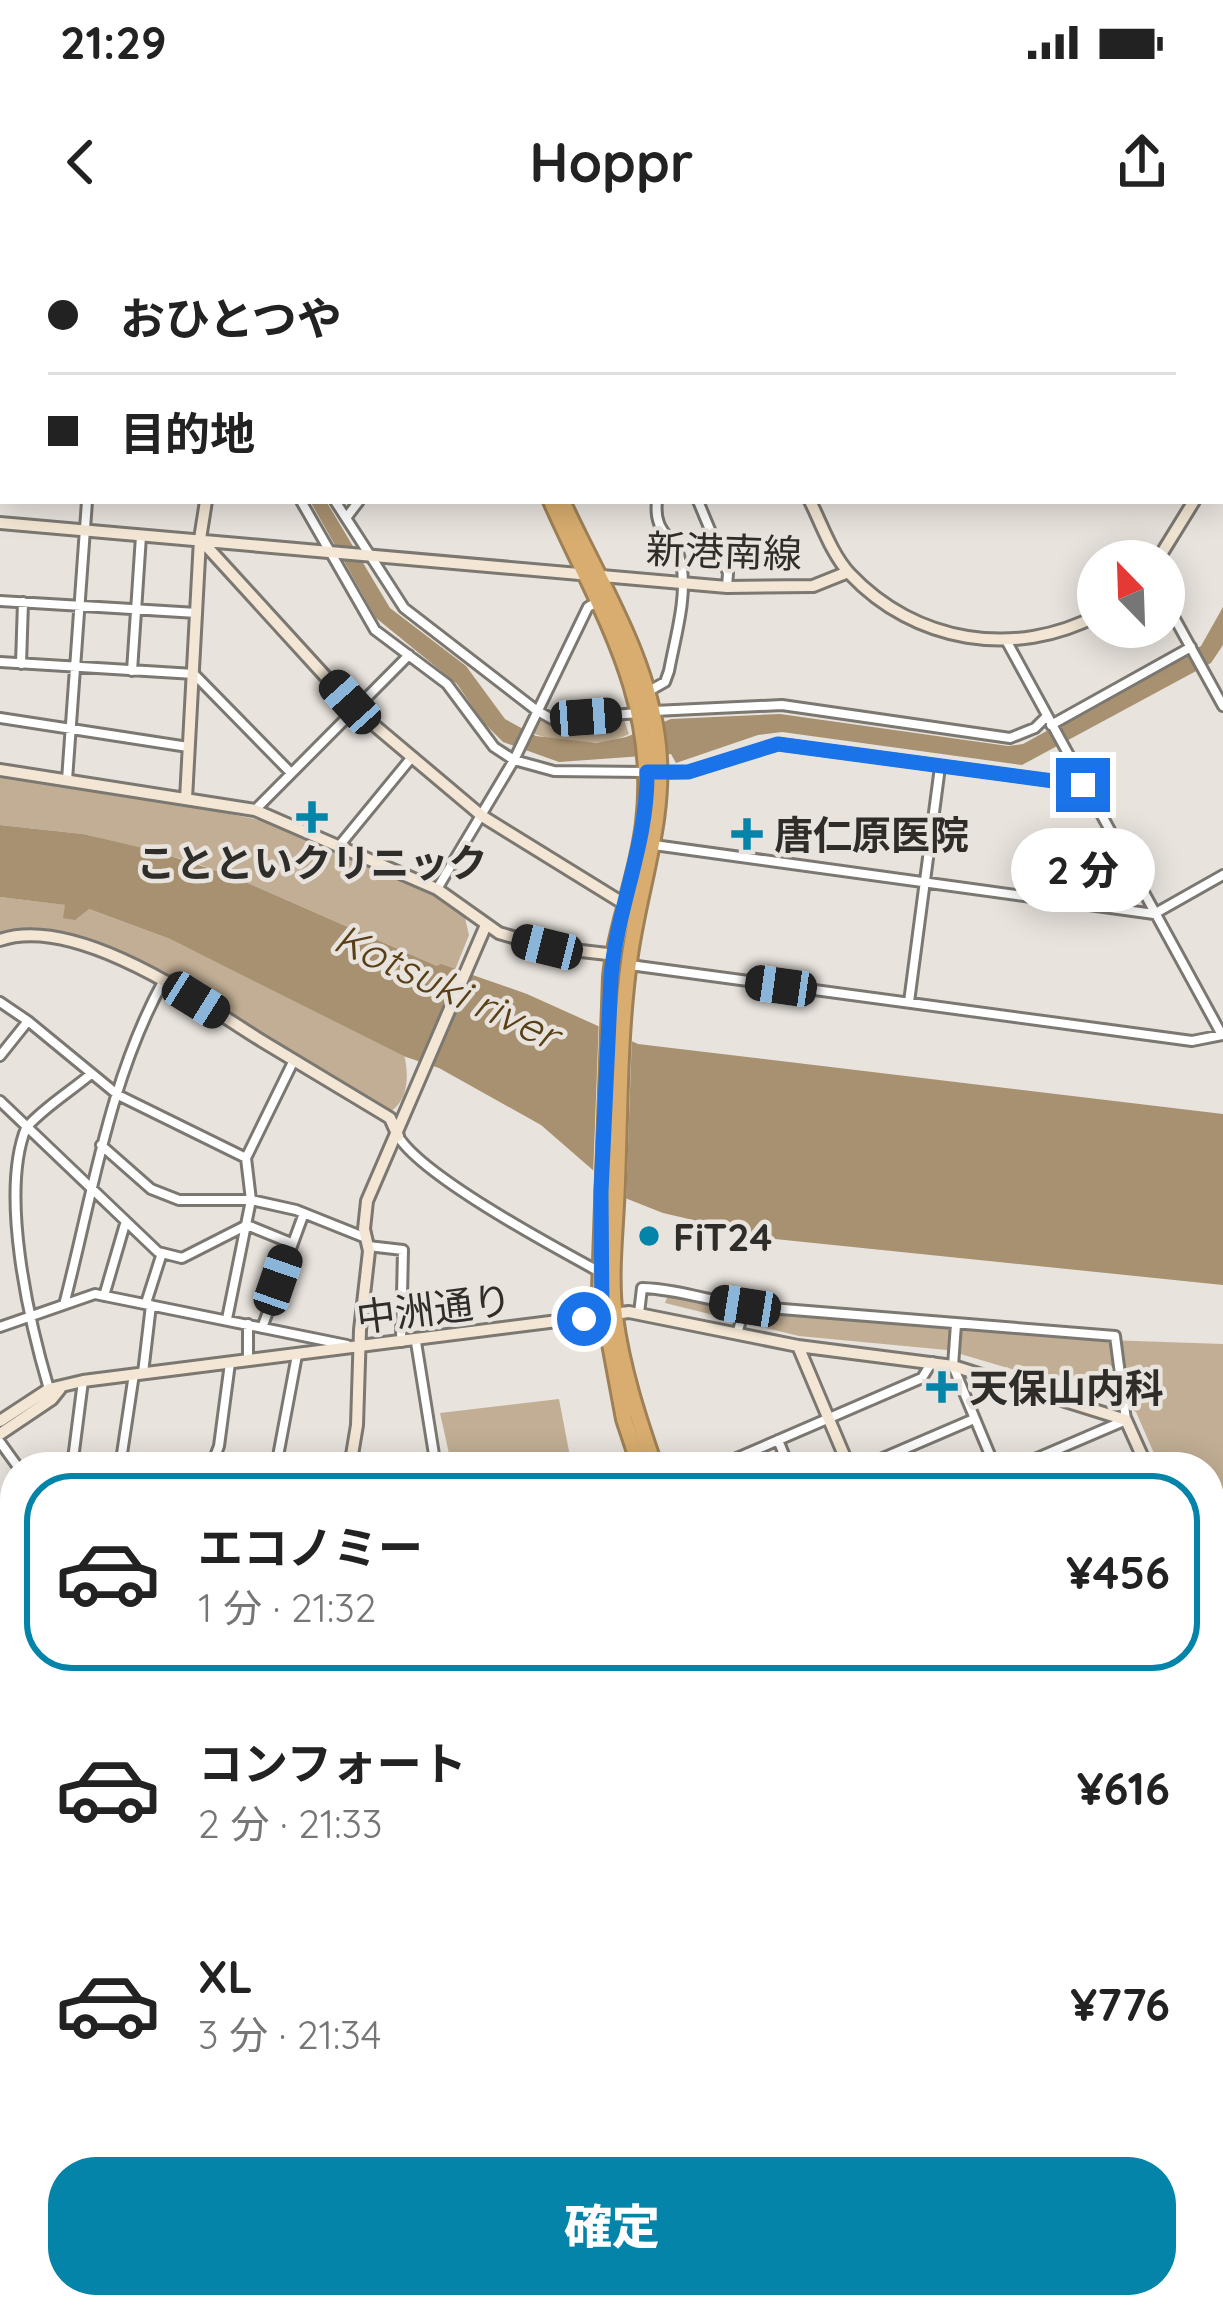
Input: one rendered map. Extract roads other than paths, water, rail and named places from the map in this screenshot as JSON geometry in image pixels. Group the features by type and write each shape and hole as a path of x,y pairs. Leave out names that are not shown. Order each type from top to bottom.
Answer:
{"highway":[{"path":"553,504 649,691 654,844 615,1019 599,1272 624,1419 635,1452"},
{"path":"564,504 597,602 647,715"},
{"path":"650,1452 608,1315 617,1199 613,953 644,826 653,766"}],"street":[{"path":"67,780 87,504"},
{"path":"186,799 206,504"},
{"path":"303,504 334,550 375,630 448,684 480,734 516,756 575,773 653,766 688,772 778,744 1083,785"},
{"path":"337,504 404,608 552,719 782,704 1010,738 1191,647"},
{"path":"346,518 357,504"},
{"path":"649,691 665,682 669,671 682,584 680,557 658,527 657,504"},
{"path":"699,504 728,573 727,587"},
{"path":"812,504 848,572 898,613 949,634 1007,642 1035,639 1077,623"},
{"path":"1169,540 1192,504"},
{"name":"新港南線","path":"0,523 727,587 813,586 848,572"},
{"path":"132,671 141,534"},
{"path":"200,539 355,709 482,817 626,905"},
{"path":"0,601 197,613"},
{"path":"21,664 23,602"},
{"path":"437,890 516,756 589,607 597,602"},
{"path":"1185,636 1223,706"},
{"path":"0,770 255,810 437,890 505,936 547,947 613,953 628,964 1192,1041 1223,1036 1007,642"},
{"path":"255,810 409,655"},
{"path":"0,662 194,674 291,773"},
{"path":"0,718 190,747"},
{"path":"338,848 412,757"},
{"path":"909,1002 940,767"},
{"path":"654,844 1154,914 1223,875"},
{"path":"353,1452 358,1425 367,1201 486,925"},
{"path":"0,940 12,936 76,942 164,980 390,1118 406,1150 431,1171 599,1272"},
{"path":"64,1303 100,1144 140,1028 164,980"},
{"path":"0,1003 118,1095 247,1158"},
{"path":"0,1056 28,1021"},
{"path":"227,1318 248,1226 247,1158 294,1060"},
{"path":"4,1174 26,1128 91,1074"},
{"path":"0,1100 93,1187 124,1224 161,1253 182,1258 248,1226 291,1243"},
{"path":"100,1144 151,1189 179,1201 251,1200 304,1213 367,1242 404,1250 400,1343"},
{"path":"3,1186 14,1280 54,1389"},
{"path":"262,1328 304,1213"},
{"path":"104,1295 124,1224"},
{"path":"123,1452 161,1253"},
{"path":"639,1313 642,1288 671,1289 745,1306 1115,1336 1126,1420 1140,1452"},
{"path":"2,1322 104,1295 359,1348"},
{"path":"737,1335 745,1306"},
{"name":"中洲通り","path":"0,1421 54,1389 83,1382 639,1313 798,1346 953,1366 1126,1420"},
{"path":"248,1324 248,1360"},
{"path":"956,1324 953,1366 988,1452"},
{"path":"416,1342 434,1452"},
{"path":"798,1346 843,1452"},
{"path":"279,1452 297,1355"},
{"path":"756,1452 922,1378 932,1362"},
{"path":"216,1452 230,1363"},
{"path":"74,1452 83,1382"},
{"name":"中洲通り","path":"0,1438 52,1399 54,1389"},
{"path":"897,1452 974,1419"},
{"path":"1051,1452 1126,1420"},
{"path":"778,1440 783,1452"}],"water":[{"path":"312,504 328,504 390,608 466,666 505,719 536,736 596,743 671,719 780,714 1008,746 1023,744 1201,646 1223,607 1223,645 1211,663 1022,765 782,732 758,735 676,763 671,754 559,762 503,742 457,684 376,618"},
{"name":"Kotsuki river","path":"0,825 83,834 227,874 437,966 527,994 638,1044 1223,1114 1223,1285 775,1239 663,1213 625,1198 541,1125 439,1068 406,1057 170,939 89,909 75,920 63,918 65,905 0,897"}],"place":[{"name":"ことといクリニック","path":"312,817"},
{"name":"唐仁原医院","path":"747,834"},
{"name":"FiT24","path":"649,1236"},
{"name":"天保山内科","path":"942,1387"}]}
